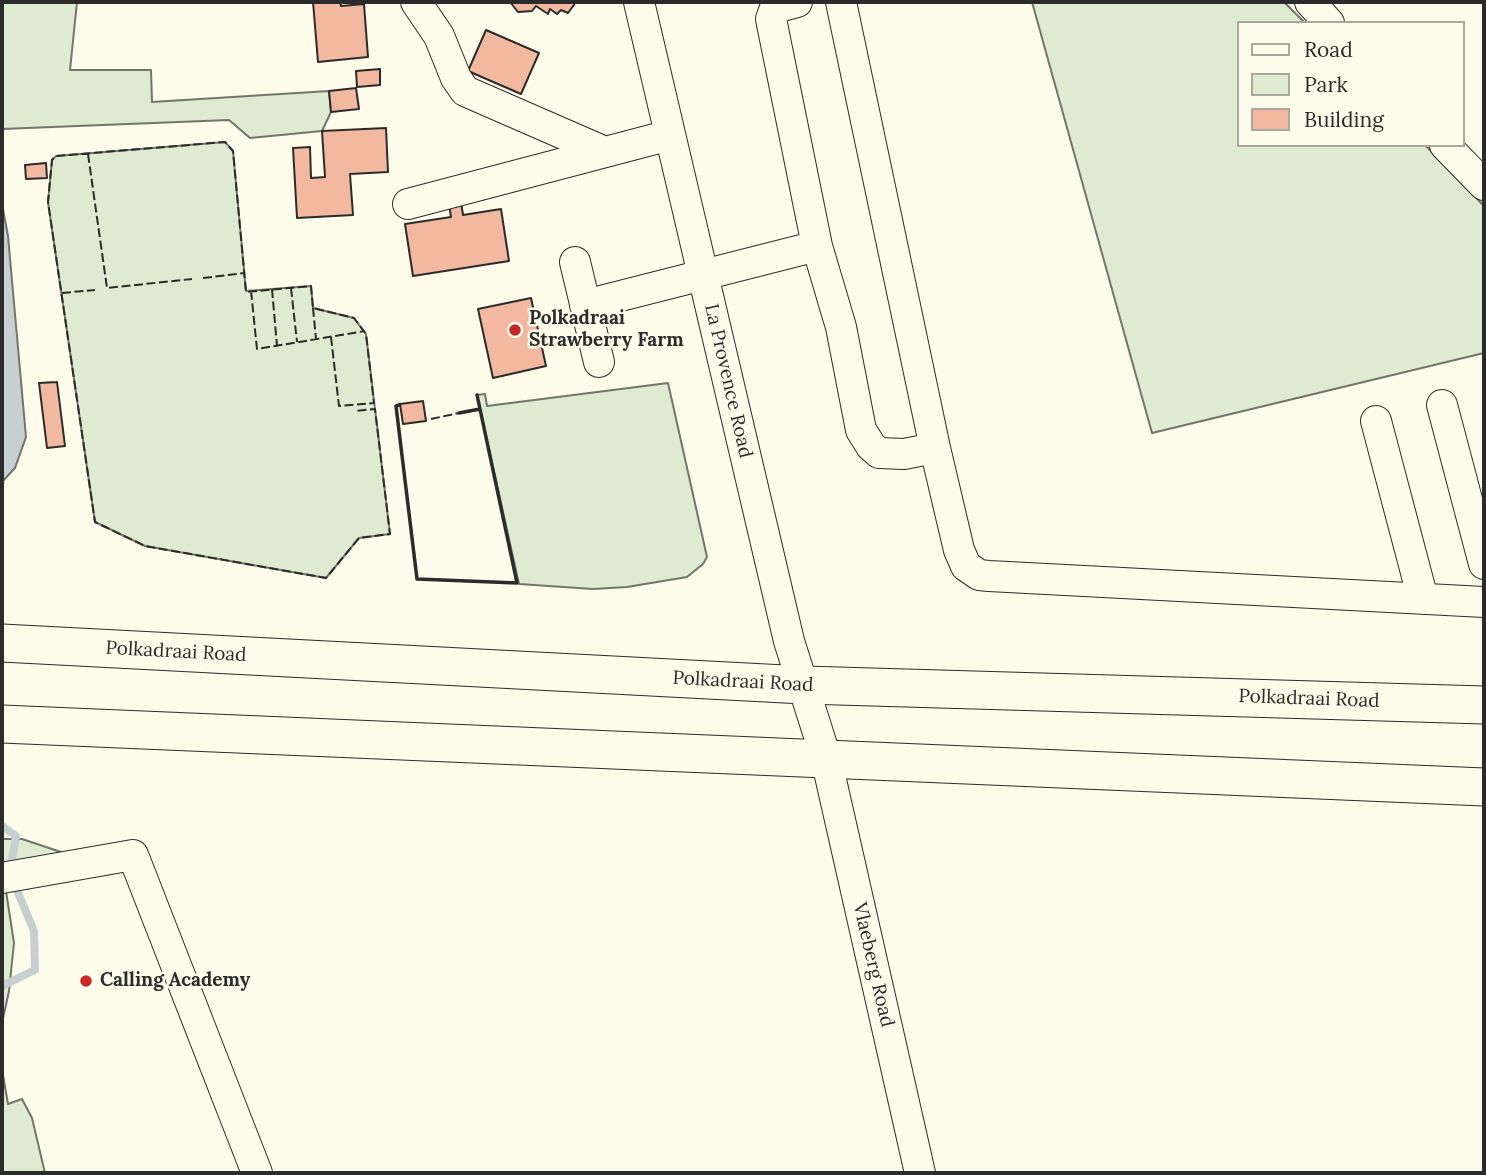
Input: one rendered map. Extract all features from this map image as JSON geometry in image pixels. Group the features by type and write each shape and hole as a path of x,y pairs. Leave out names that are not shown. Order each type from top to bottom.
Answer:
{"main road":[{"name":"Polkadraai Road","path":"2,643 804,685 1484,705"},
{"path":"2,724 1484,787"}],"street":[{"path":"416,2 439,36 456,78 465,91 605,152"},
{"name":"La Provence Road","path":"639,2 789,641 826,758"},
{"path":"797,2 775,8 771,19 817,246 841,327 865,439 879,453 891,455 935,448"},
{"path":"841,2 935,448 961,558 979,575 1484,602"},
{"path":"1310,2 1327,21"},
{"path":"408,204 670,135"},
{"path":"1447,147 1484,185"},
{"path":"585,305 817,246"},
{"path":"575,262 599,362"},
{"path":"1441,405 1484,564"},
{"path":"1376,421 1423,599"},
{"name":"Vlaeberg Road","path":"826,758 920,1173"},
{"path":"2,878 133,855 257,1173"}],"green space":[{"path":"2,2 77,2 70,70 151,70 152,102 329,91 331,112 322,131 250,138 229,120 2,129"},
{"path":"1032,2 1284,2 1303,21 1238,21 1238,147 1427,147 1484,206 1484,353 1152,433"},
{"path":"225,142 233,151 246,291 311,286 313,308 354,318 366,334 390,534 359,538 326,578 145,546 95,522 48,202 52,160 56,156"},
{"path":"668,383 707,557 703,564 687,577 627,587 593,589 519,584 477,395 485,394 487,406"},
{"path":"2,839 22,839 73,856 2,867"},
{"path":"6,891 14,943 9,991 2,1023 2,892"},
{"path":"2,1069 8,1104 22,1099 32,1118 45,1173 2,1173"}],"shaded area":[{"path":"2,204 8,236 26,437 15,468 2,482"}],"building":[{"path":"313,2 340,2 341,6 364,4 368,57 318,62"},
{"path":"510,2 576,2 568,13 561,10 557,14 550,9 548,14 536,6 532,11 518,12"},
{"path":"486,30 539,53 521,94 468,71"},
{"path":"380,69 380,85 357,87 356,71"},
{"path":"356,88 359,109 331,112 329,91"},
{"path":"386,128 388,172 350,174 353,215 297,218 293,148 310,147 311,178 325,177 322,131"},
{"path":"46,163 47,178 26,179 25,165"},
{"path":"461,202 463,215 501,209 509,261 413,276 405,224 451,217 449,204"},
{"path":"531,298 546,366 493,378 478,309"},
{"path":"57,382 65,446 47,448 39,383"},
{"path":"423,401 426,421 403,424 400,404"}],"waterway":[{"path":"2,826 16,836 11,866"},
{"path":"2,986 35,970 34,931 16,888"}],"fence":[{"path":"331,337 339,406 374,403 366,334 354,318 313,308 311,286 246,292 233,151 225,142 56,156 52,160 48,202 95,522 145,546 326,578 359,538 390,534 375,409 354,411"},
{"path":"88,154 107,288 192,279"},
{"path":"203,278 244,273"},
{"path":"291,288 297,342"},
{"path":"272,289 277,346"},
{"path":"62,293 95,290"},
{"path":"251,291 257,349 365,331"},
{"path":"313,308 316,339"},
{"path":"431,419 459,413"}],"wall":[{"path":"399,405 396,406 417,579 517,583 477,395"},
{"path":"459,413 480,409"}],"place":[{"name":"Polkadraai Strawberry Farm","path":"515,330"},
{"name":"Calling Academy","path":"86,981"}]}
